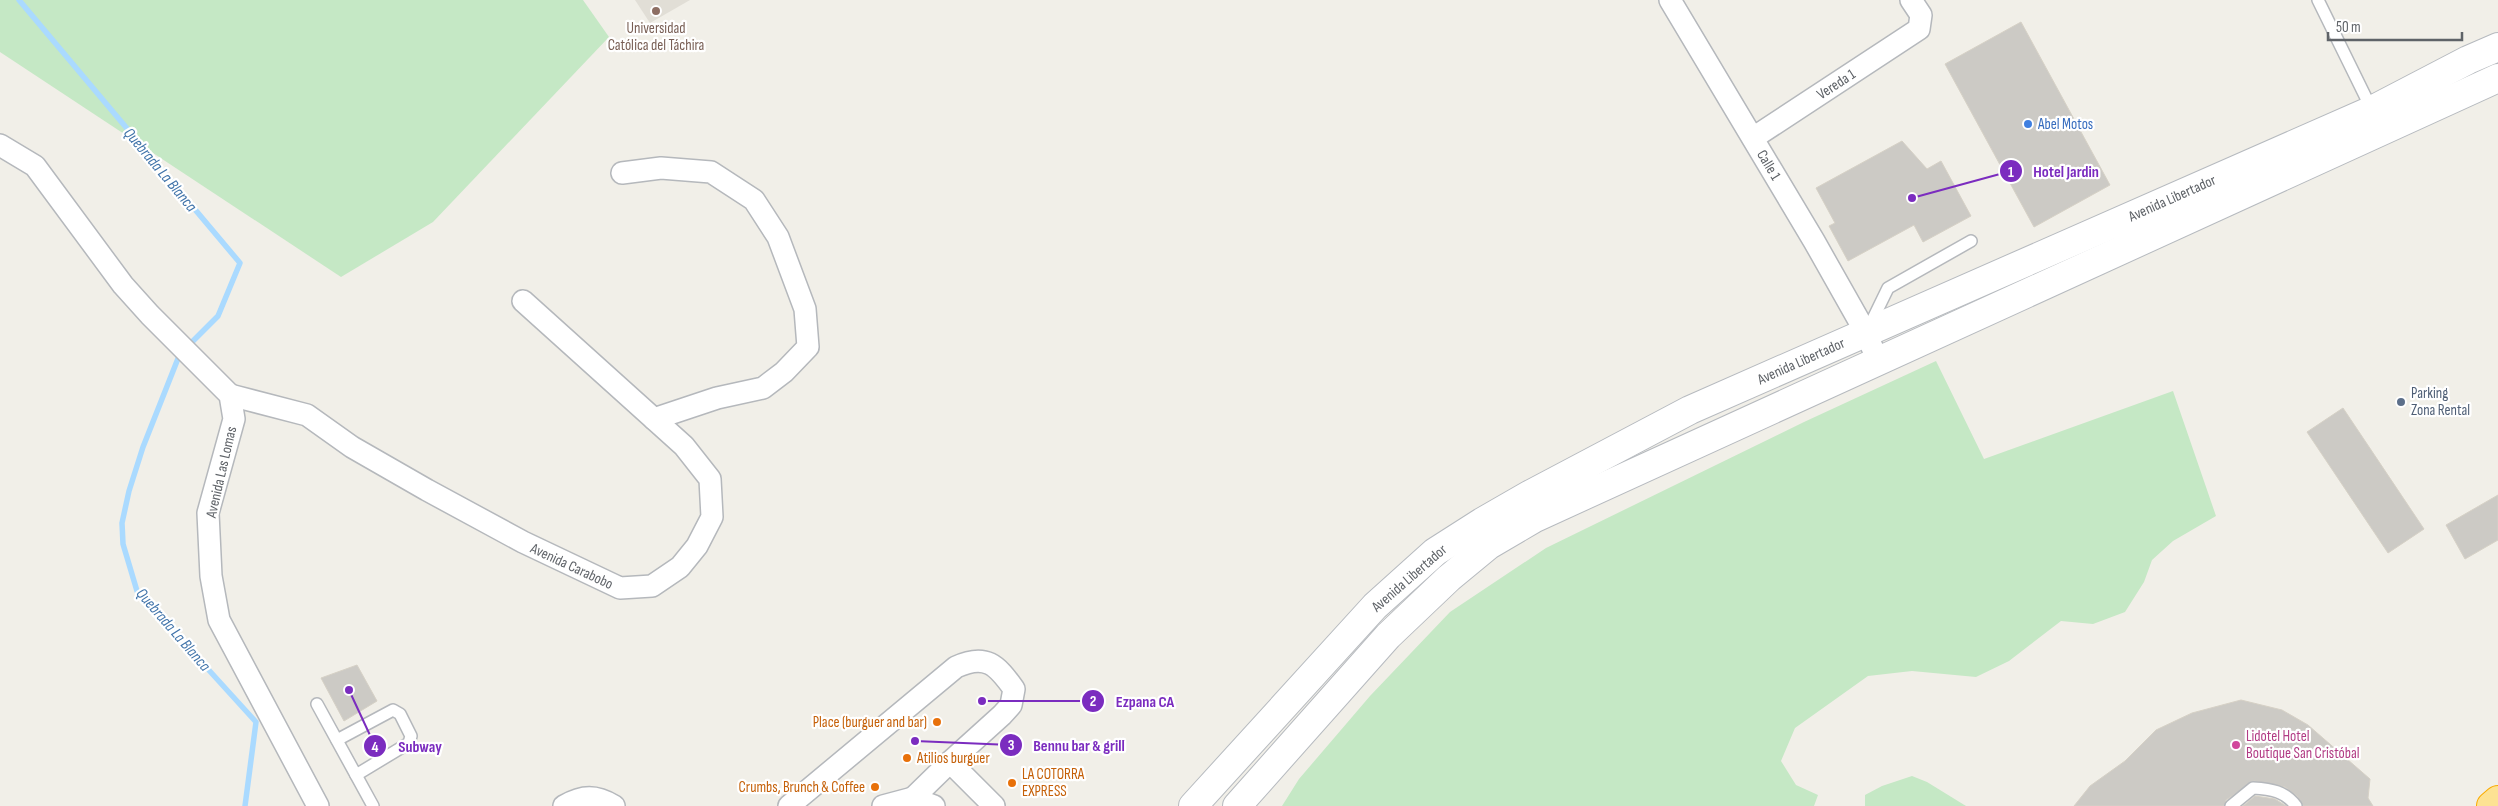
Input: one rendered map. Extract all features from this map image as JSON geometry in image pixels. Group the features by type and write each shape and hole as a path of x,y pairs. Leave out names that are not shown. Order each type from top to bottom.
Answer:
{"highway":[{"path":"2491,806 2498,800"}],"main road":[{"name":"Avenida Libertador","path":"1193,806 1375,606 1435,552 1529,495 1690,410 2372,110 2468,60 2498,47"},
{"name":"Avenida Libertador","path":"1238,806 1388,636 1449,578 1489,545 1536,518 2498,78"}],"street":[{"name":"Calle 1","path":"1670,0 1814,241 1866,333 1878,361"},
{"name":"Vereda 1","path":"1753,138 1919,29 1921,15 1911,0"},
{"path":"0,145 34,166 123,285 150,316 230,395"},
{"path":"622,173 661,168 711,172 754,200 778,237 805,309 808,347 784,372 762,388 717,398 654,418"},
{"name":"Avenida Carabobo","path":"230,395 307,416 352,447 427,490 523,542 620,588 652,586 680,567 697,546 712,517 710,479 684,446 523,301"},
{"name":"Avenida Las Lomas","path":"230,395 234,419 208,514 211,576 219,620 318,806"},
{"path":"789,806 956,667 968,661 980,660 994,664 1014,689 1011,705 913,798 883,806"},
{"path":"950,762 994,806"},
{"path":"564,806 575,800 593,796 614,806"},
{"path":"913,798 934,806"}],"lane":[{"path":"2318,0 2372,110"},
{"path":"1866,333 1888,288 1971,241"},
{"path":"317,704 373,806"},
{"path":"337,740 393,710 400,714 411,736 409,743 356,775"},
{"path":"2231,806 2253,788 2272,789 2290,798 2296,806"}],"shaded area":[{"name":"Universidad Católica del Táchira","path":"635,0 690,0 650,23"}],"green space":[{"path":"0,0 583,0 609,37 433,222 341,277 0,52"},
{"path":"1936,361 1984,459 2173,391 2216,516 2173,541 2152,560 2144,582 2125,612 2093,624 2061,621 2009,661 1976,677 1912,671 1868,676 1795,728 1781,761 1796,785 1818,795 1814,806 1282,806 1299,779 1370,696 1450,612 1546,548 1804,422"},
{"path":"1912,776 1927,782 1966,806 1865,806 1865,795 1882,786"}],"building":[{"name":"Abel Motos","path":"2021,22 2110,185 2034,227 1945,64"},
{"path":"1902,141 1927,169 1941,161 1971,216 1923,242 1914,225 1848,261 1829,226 1835,223 1816,188"},
{"path":"2343,408 2424,529 2388,553 2307,432"},
{"path":"2498,495 2498,540 2465,559 2446,525"},
{"path":"357,665 377,701 344,721 321,678"},
{"name":"Lidotel Hotel Boutique San Cristóbal","path":"2241,700 2282,710 2308,725 2370,779 2368,798 2373,806 2303,806 2297,796 2285,787 2254,781 2226,800 2224,806 2074,806 2090,786 2125,761 2156,730 2192,713"},
{"path":"2255,796 2275,799 2286,806 2243,806"}],"waterway":[{"name":"Quebrada La Blanca","path":"19,0 240,263 218,316 189,345"},
{"name":"Quebrada La Blanca","path":"179,356 143,447 129,491 122,523 123,544 137,591 256,722 245,806"}],"place":[{"name":"Universidad Católica del Táchira","path":"656,11"},
{"name":"Abel Motos","path":"2028,124"},
{"name":"Hotel Jardin","path":"1912,198"},
{"name":"Parking Zona Rental","path":"2401,402"},
{"name":"Subway","path":"349,690"},
{"name":"Ezpana CA","path":"982,701"},
{"name":"Place (burguer and bar)","path":"937,722"},
{"name":"Bennu bar & grill","path":"915,741"},
{"name":"Lidotel Hotel Boutique San Cristóbal","path":"2236,745"},
{"name":"Atilios burguer","path":"907,758"},
{"name":"LA COTORRA EXPRESS","path":"1012,783"},
{"name":"Crumbs, Brunch & Coffee","path":"875,787"}]}
